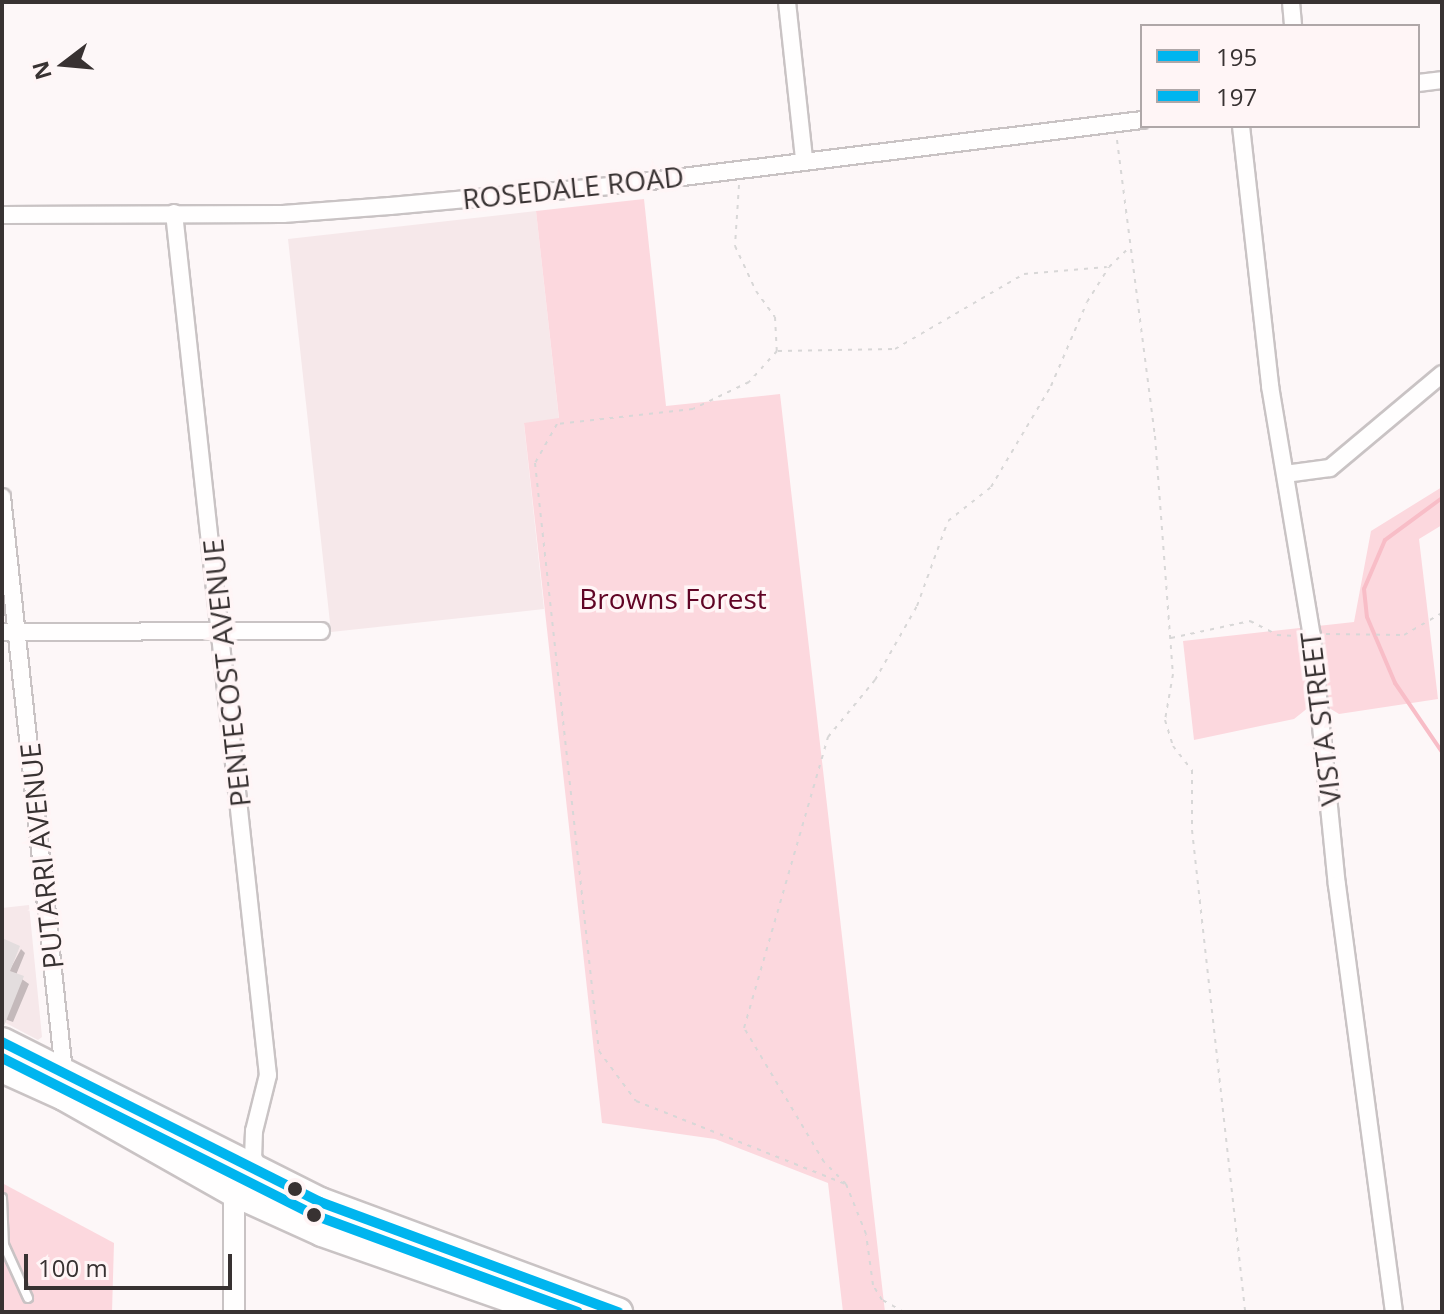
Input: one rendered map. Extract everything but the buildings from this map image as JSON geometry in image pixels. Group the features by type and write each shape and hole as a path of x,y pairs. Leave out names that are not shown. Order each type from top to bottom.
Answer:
{"highway":[{"path":"2,1042 244,1165 347,1213 618,1312"},
{"path":"2,1068 64,1096 234,1192 322,1232 550,1312"}],"street":[{"path":"787,2 804,159"},
{"path":"1291,2 1293,24"},
{"path":"1420,83 1442,80"},
{"name":"ROSEDALE ROAD","path":"2,215 283,214 390,206 1140,120"},
{"name":"VISTA STREET","path":"1241,128 1270,386 1312,636 1337,885 1394,1312"},
{"name":"PENTECOST AVENUE","path":"174,213 268,1075 254,1131 253,1157 244,1165"},
{"path":"1285,474 1330,468 1442,374"},
{"name":"PUTARRI AVENUE","path":"2,497 9,632 64,1072"},
{"path":"9,632 321,631"},
{"path":"234,1312 234,1192 254,1131"}],"lane":[{"path":"2,1198 4,1245 28,1298"}],"path":[{"path":"1116,123 1155,436 1173,674 1165,720 1173,746 1192,770 1192,830 1245,1312"},
{"path":"740,168 735,246 756,291 775,317 777,351 749,382 693,409 557,424 535,463 599,1051 636,1101 846,1184"},
{"path":"904,1312 882,1300 846,1184 824,1162 790,1101 763,1066 744,1028 828,737 875,680 917,606 948,521 991,487 1051,386 1087,302 1109,267 1131,246"},
{"path":"777,351 895,349 1024,274 1109,267"},
{"path":"1171,638 1250,621 1277,635 1312,636 1339,632 1371,638 1404,635 1442,613"}],"shaded area":[{"path":"536,211 559,419 524,424 544,609 331,632 288,239"},
{"path":"29,905 42,1037 38,1040 2,1021 2,908"}],"green space":[{"name":"Browns Forest","path":"644,199 666,406 780,394 885,1312 843,1312 828,1183 715,1139 602,1123 524,423 559,418 536,211"},
{"path":"1442,487 1442,525 1419,539 1438,699 1339,714 1326,706 1309,707 1294,719 1194,740 1183,641 1354,622 1371,531"},
{"path":"2,1183 114,1243 112,1312 2,1312"}],"waterway":[{"path":"1442,498 1385,540 1364,589 1367,617 1395,683 1442,752"}],"transit line":[{"name":"195","path":"2,1042 320,1202 618,1312"},
{"name":"197","path":"2,1058 314,1215 578,1312"}]}
